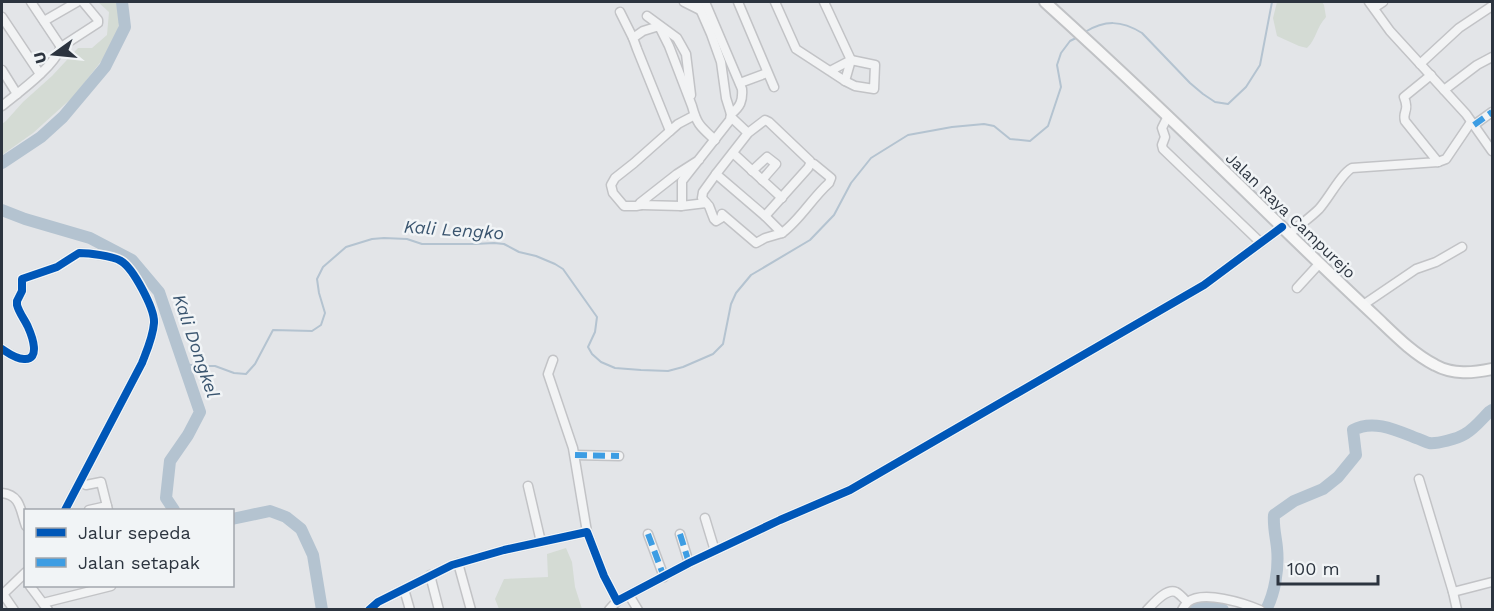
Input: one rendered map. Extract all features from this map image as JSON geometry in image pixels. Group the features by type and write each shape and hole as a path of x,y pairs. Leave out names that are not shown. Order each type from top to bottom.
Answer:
{"main road":[{"name":"Jalan Raya Campurejo","path":"1045,2 1199,144 1319,264 1411,350 1445,370 1478,372 1492,369"}],"street":[{"path":"31,2 61,47"},
{"path":"44,21 77,2"},
{"path":"2,106 40,74 59,53 61,47 98,23 83,2"},
{"path":"681,206 682,181 730,120 731,115 739,108 742,97 740,83 701,4 684,2"},
{"path":"738,2 774,87"},
{"path":"776,2 796,49 845,81 855,86 874,88 875,65 850,60 830,71"},
{"path":"824,2 850,60 845,81"},
{"path":"1383,2 1371,5 1390,31 1444,90 1492,151"},
{"path":"1420,64 1459,28 1492,6"},
{"path":"620,12 633,38 670,130"},
{"path":"647,15 658,26 669,46 696,121 715,140"},
{"path":"2,17 40,74"},
{"path":"633,38 643,31 660,25 677,38 686,54 691,104"},
{"path":"715,33 731,115 748,133"},
{"path":"1444,90 1477,65 1492,57"},
{"path":"2,70 17,94"},
{"path":"740,83 767,73"},
{"path":"1432,76 1404,97 1407,107 1404,117 1438,162"},
{"path":"609,609 617,601 689,563 850,490 1204,285 1261,243 1286,231 1319,209 1346,172 1352,168 1438,162 1446,159 1472,124 1492,112"},
{"path":"694,115 670,130 615,178 611,185 613,193 624,206 708,205"},
{"path":"1168,116 1162,128 1165,137 1162,144 1163,149 1261,243"},
{"path":"765,120 810,161 810,164 814,164 831,178 829,183 795,222 782,233 756,243 702,198 703,192 748,133 765,120"},
{"path":"733,153 782,198"},
{"path":"752,171 767,157 776,164 762,180"},
{"path":"641,205 640,203 669,180 699,160"},
{"path":"765,216 810,164"},
{"path":"717,174 782,233"},
{"path":"669,180 682,181"},
{"path":"1363,305 1416,269 1436,262 1462,248"},
{"path":"2,349 22,359 33,355 31,334 17,308 17,301 22,291 22,280 24,277 57,267 79,253 117,259 125,264 139,283 152,309 154,322 142,363 66,509"},
{"path":"1297,288 1319,264"},
{"path":"553,360 548,374 575,455 587,532 604,576 617,601"},
{"path":"575,455 619,456"},
{"path":"1419,479 1457,609"},
{"path":"86,485 101,482 108,508"},
{"path":"528,486 541,542"},
{"path":"2,494 10,494 17,500 24,520"},
{"path":"705,518 715,552"},
{"path":"369,609 430,575 458,563 504,550 587,532"},
{"path":"648,534 664,576"},
{"path":"680,534 689,563"},
{"path":"458,563 471,609"},
{"path":"430,575 440,609"},
{"path":"14,609 2,594 24,577"},
{"path":"1453,592 1492,582"},
{"path":"31,587 45,606 105,587"},
{"path":"404,589 410,609"},
{"path":"1147,609 1166,592 1171,591 1176,592 1185,606 1202,597 1210,597 1260,609"},
{"path":"629,595 638,609"}],"shaded area":[{"path":"98,2 118,2 120,10 118,34 106,55 74,96 33,133 2,155 2,124 78,48 92,48 107,35 109,12"},
{"path":"1277,2 1322,2 1324,5 1326,17 1307,48 1277,36 1273,18"},
{"path":"566,548 572,562 575,587 582,609 499,609 495,599 504,579 548,577 547,554"}],"waterway":[{"path":"2,163 41,137 63,117 105,67 125,27 122,2"},
{"name":"Kali Lengko","path":"1085,32 1099,25 1113,23 1142,33 1203,94 1215,102 1228,104 1246,87 1260,65 1272,2"},
{"name":"Kali Lengko","path":"183,364 215,366 234,373 246,374 255,364 273,330 312,331 321,325 325,313 317,279 323,267 346,247 384,238 407,239 422,244 504,244 519,252 555,264 563,269 597,317 595,332 588,347 601,362 615,368 641,370 668,371 683,367 713,354 723,344 731,304 736,293 751,275 810,240 834,215 851,183 871,158 908,135 952,127 984,124 994,126 1010,139 1030,141 1048,126 1061,87 1057,65 1061,53 1070,41 1078,37"},
{"name":"Kali Dongkel","path":"2,210 90,238 132,260 159,292 200,412 170,461 166,498 173,509"},
{"path":"1266,610 1272,596 1277,572 1274,515 1294,501 1323,489 1338,477 1356,455 1353,430 1368,425 1376,426 1393,429 1429,443 1437,443 1465,434 1492,410"},
{"name":"Kali Dongkel","path":"234,519 270,511 286,517 301,529 313,555 322,610"},
{"path":"1189,610 1191,607 1203,605 1223,610"}],"marked path":[{"path":"1474,125 1492,112"},
{"path":"575,455 619,456"},
{"path":"648,534 664,577"},
{"path":"680,534 689,563"}],"cycle path":[{"path":"369,610 378,602 452,565 504,550 587,532 604,576 617,601 689,563 850,490 1204,285 1282,227"},
{"path":"2,349 15,357 24,359 32,356 34,352 28,327 17,305 22,291 22,279 57,267 79,253 107,256 121,261 137,280 151,308 154,323 150,343 142,363 66,509"}]}
